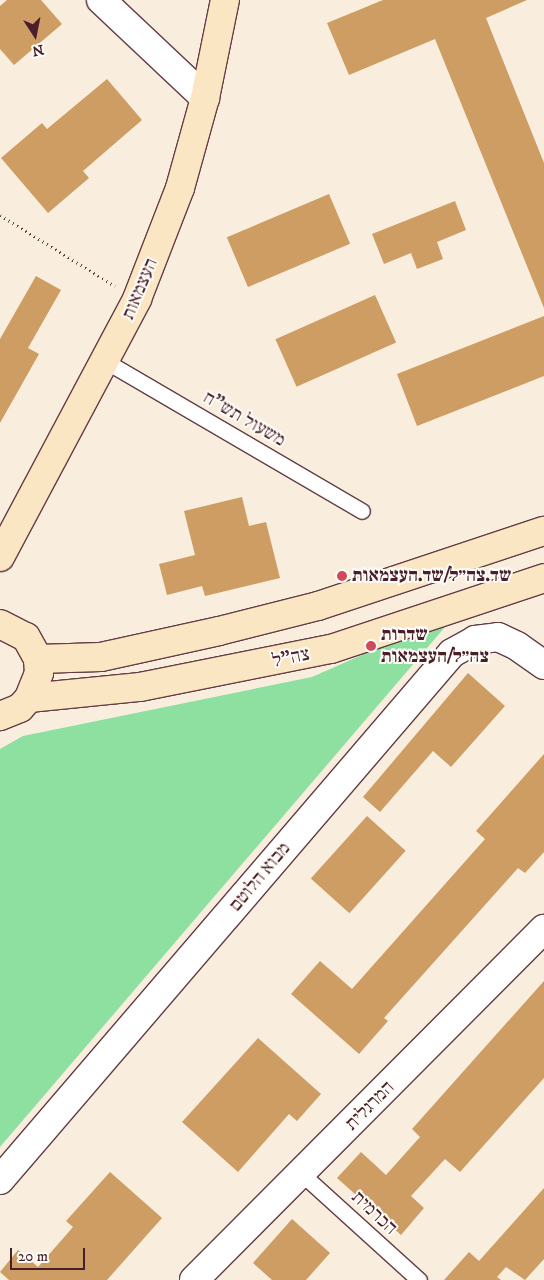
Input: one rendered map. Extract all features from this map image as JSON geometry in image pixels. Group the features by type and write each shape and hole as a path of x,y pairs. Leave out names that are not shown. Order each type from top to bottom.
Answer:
{"street":[{"path":"101,0 205,98"},
{"name":"העצמאות","path":"0,556 106,362 137,300 180,188 205,98 225,0"},
{"path":"38,659 101,657 228,629 354,595 544,532"},
{"name":"צה\"ל","path":"29,698 140,688 331,649 544,578"},
{"path":"0,624 26,638 38,659 39,672 29,698 20,708 0,716"},
{"name":"מבוא הלוטם","path":"0,1180 452,653 475,640 498,637 517,646 544,665"},
{"name":"המרגלית","path":"194,1280 302,1174 544,929"}],"lane":[{"name":"משעול תש\"ח","path":"106,362 362,511"},
{"name":"הכרמית","path":"302,1174 419,1280"}],"path":[{"path":"0,215 137,300"}],"green space":[{"path":"457,613 0,1147 0,749 23,736 312,677"}],"building":[{"path":"7,0 41,0 62,24 14,65 0,49 0,6"},
{"path":"383,0 527,0 486,18 544,163 544,308 435,39 349,75 327,23"},
{"path":"107,79 142,120 83,171 89,178 48,213 1,158 42,123 47,129"},
{"path":"329,194 350,244 248,287 227,237"},
{"path":"455,201 466,230 437,242 443,259 417,269 411,253 384,264 372,234"},
{"path":"36,276 61,290 28,348 39,354 0,423 0,339"},
{"path":"375,295 396,343 297,387 275,339"},
{"path":"544,316 544,376 417,426 397,374"},
{"path":"242,497 249,526 266,522 280,578 205,596 202,586 167,595 159,564 195,555 184,511"},
{"path":"468,673 505,706 451,767 433,751 380,812 363,797"},
{"path":"544,754 544,852 525,873 518,868 384,1018 388,1021 359,1054 291,994 320,961 352,989 485,839 476,831"},
{"path":"367,816 406,851 349,913 311,878"},
{"path":"544,981 544,1078 460,1172 445,1159 411,1196 424,1208 401,1235 337,1178 361,1152 386,1175 420,1137 412,1129"},
{"path":"258,1038 321,1094 297,1121 289,1114 238,1172 182,1122"},
{"path":"110,1172 162,1218 107,1280 9,1280 0,1272 18,1250 38,1267 73,1227 66,1221"},
{"path":"544,1188 544,1259 525,1280 506,1267 497,1277 501,1280 444,1280 469,1252 479,1261"},
{"path":"292,1219 330,1253 306,1280 272,1280 253,1263"}],"place":[{"name":"שד.צה״ל/שד.העצמאות","path":"342,576"},
{"name":"שדרות צה״ל/העצמאות","path":"371,646"}]}
